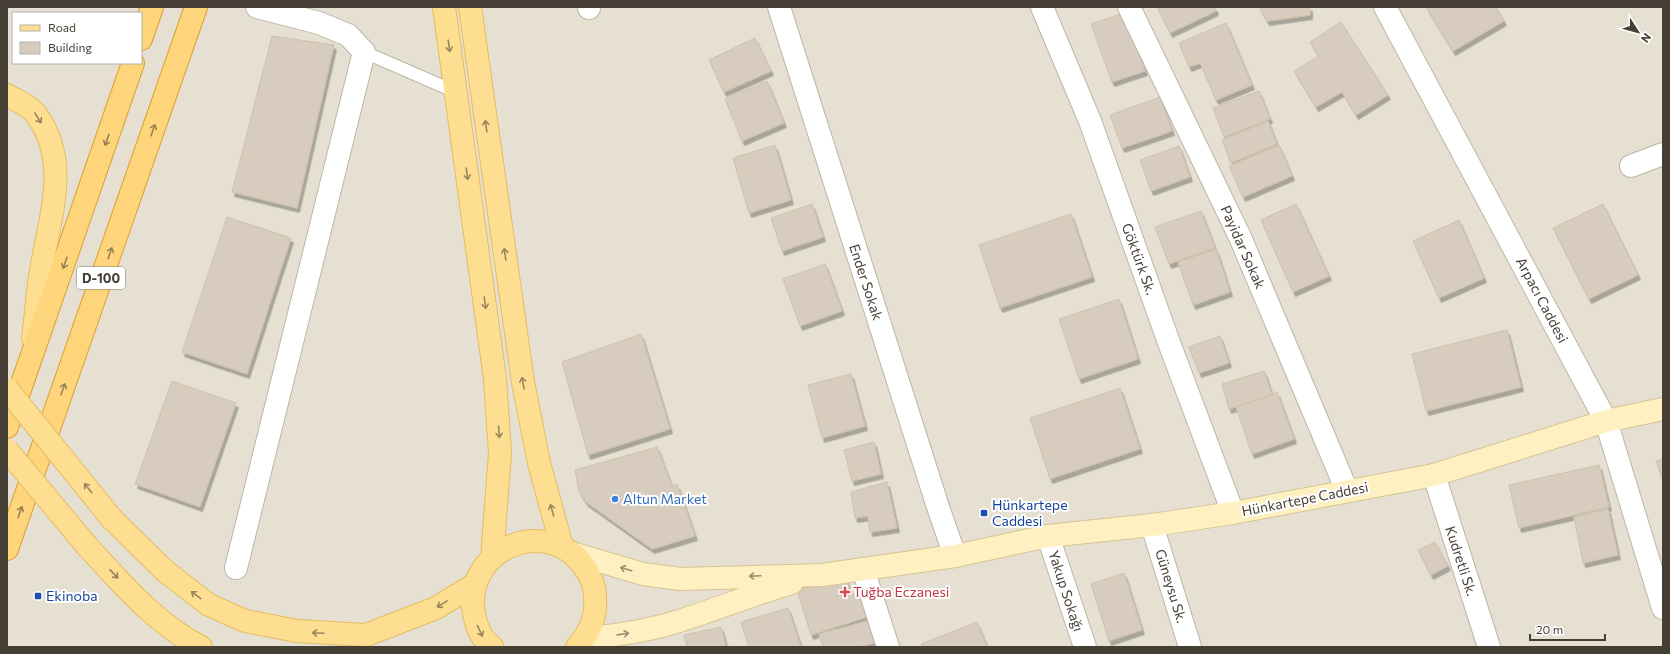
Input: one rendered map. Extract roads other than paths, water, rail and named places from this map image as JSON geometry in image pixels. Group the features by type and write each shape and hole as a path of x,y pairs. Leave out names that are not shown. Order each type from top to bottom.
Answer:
{"highway":[{"path":"142,36 152,7"},
{"name":"D-100","path":"7,549 196,7"},
{"name":"D-100","path":"7,427 133,64"}],"main road":[{"path":"444,7 495,379 500,453 492,558"},
{"path":"470,7 523,382 539,463 567,550 584,566 593,584 596,604 592,624 581,643"},
{"path":"7,95 34,112 49,135 56,170 53,210 40,271 30,364"},
{"path":"7,389 112,519 165,571 209,605 245,621 297,631 366,635 436,608 475,584"},
{"name":"Hünkartepe Caddesi","path":"822,575 955,556 1048,536 1152,525 1233,513 1434,475 1606,420 1663,409"},
{"path":"7,450 87,546 143,605 188,640 201,647"},
{"path":"492,647 481,635 474,618 472,598 475,584 482,570 492,558 504,548 523,542 543,541 643,574 680,578 822,575"},
{"path":"581,643 629,634 679,621 761,592 822,575"}],"street":[{"path":"236,568 364,52 348,36 341,32 319,23 257,7"},
{"name":"Ender Sokak","path":"779,7 938,507 955,556"},
{"name":"Göktürk Sk.","path":"1042,7 1090,121 1168,340 1233,513"},
{"name":"Payidar Sokak","path":"1129,7 1240,237 1347,491"},
{"name":"Arpacı Caddesi","path":"1386,7 1606,420 1663,608"},
{"path":"1631,166 1663,154"},
{"name":"Kudretli Sk.","path":"1434,475 1489,647"},
{"name":"Güneysu Sk.","path":"1152,525 1190,647"},
{"name":"Yakup Sokağı","path":"1048,536 1085,647"},
{"path":"863,569 888,647"}],"lane":[{"path":"364,52 456,92"}],"place":[{"name":"Altun Market","path":"615,499"},
{"name":"Hünkartepe Caddesi","path":"984,513"},
{"name":"Tuğba Eczanesi","path":"845,592"},
{"name":"Ekinoba","path":"38,596"}]}
